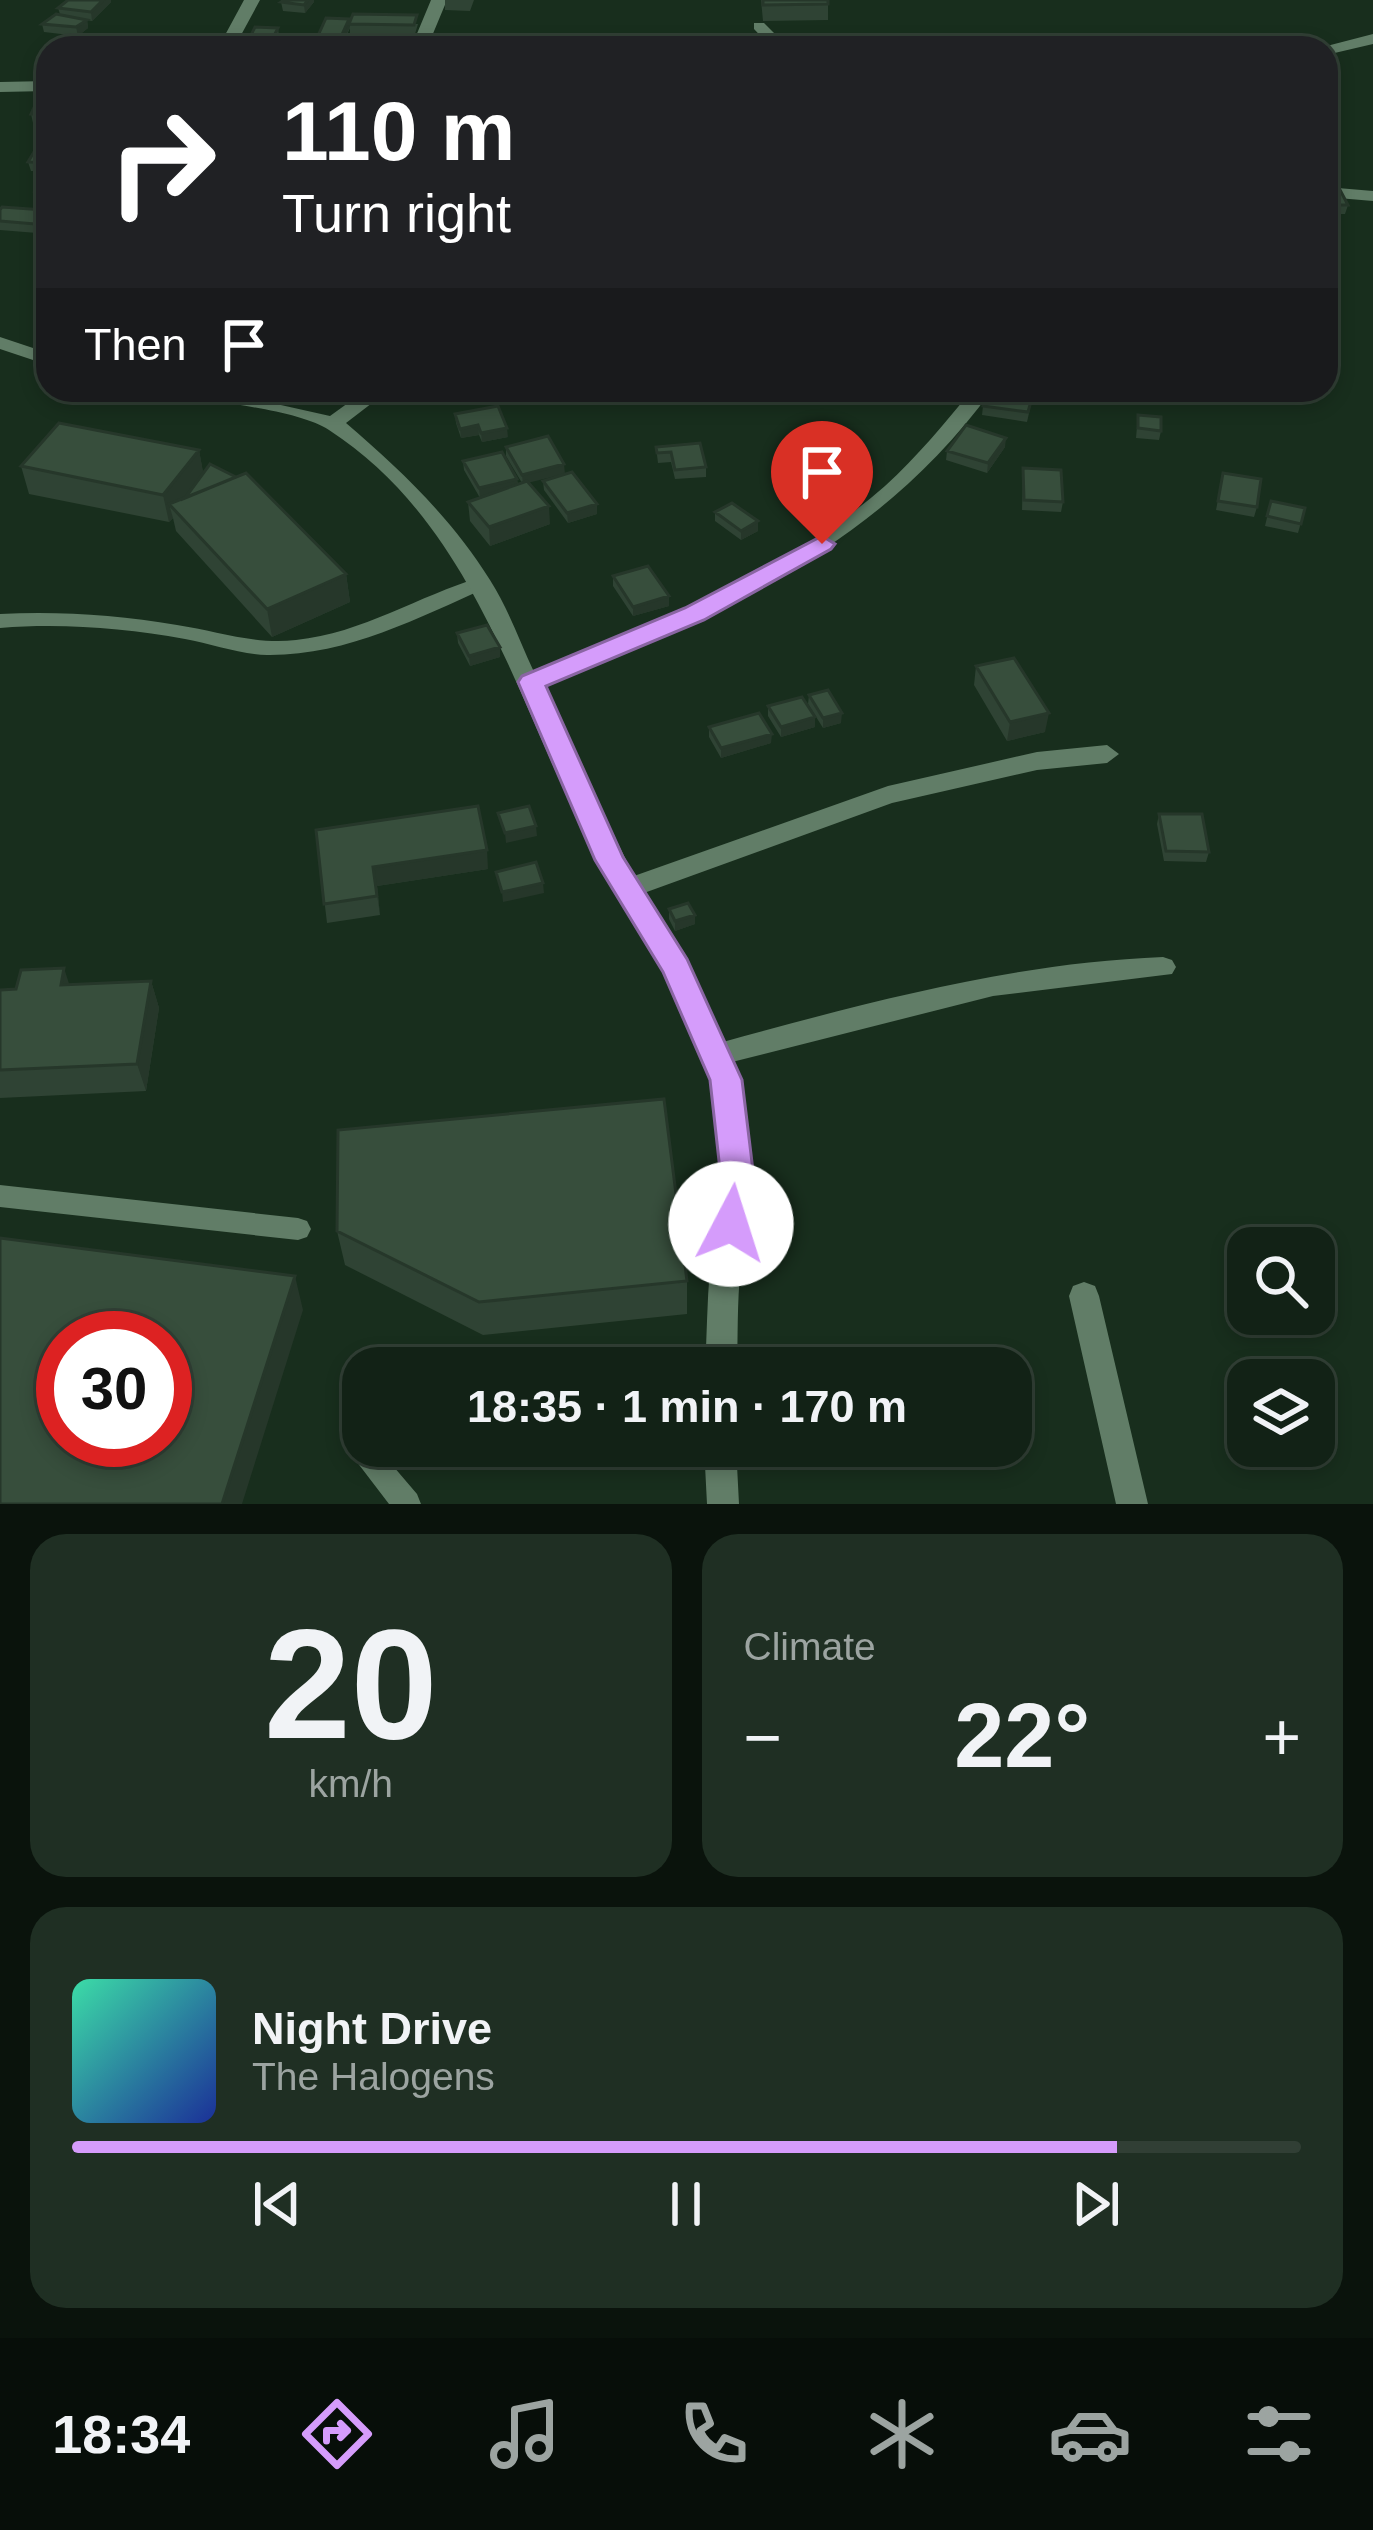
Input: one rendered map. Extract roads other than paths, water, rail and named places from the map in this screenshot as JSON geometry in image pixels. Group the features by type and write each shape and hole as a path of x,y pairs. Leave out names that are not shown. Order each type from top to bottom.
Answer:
{"street":[{"path":"232,36 252,0"},
{"path":"423,36 439,0"},
{"path":"759,26 769,36"},
{"path":"1338,47 1373,39"},
{"path":"3,84 36,85"},
{"path":"1338,193 1373,196"},
{"path":"0,344 36,355"},
{"path":"248,402 333,423 388,469 437,523 482,583 610,860 676,968 726,1080 737,1179 725,1269 722,1347"},
{"path":"333,423 362,402"},
{"path":"531,682 694,614 855,524 921,468 973,402"},
{"path":"628,889 888,795 1037,761 1107,754"},
{"path":"715,1055 1022,980 1105,968 1163,967"},
{"path":"1084,1296 1132,1504"},
{"path":"721,1467 723,1504"}],"lane":[{"path":"0,621 28,618 171,630 262,648 302,646 348,638 482,583"},
{"path":"0,1196 298,1229"},
{"path":"376,1467 406,1504"}]}
